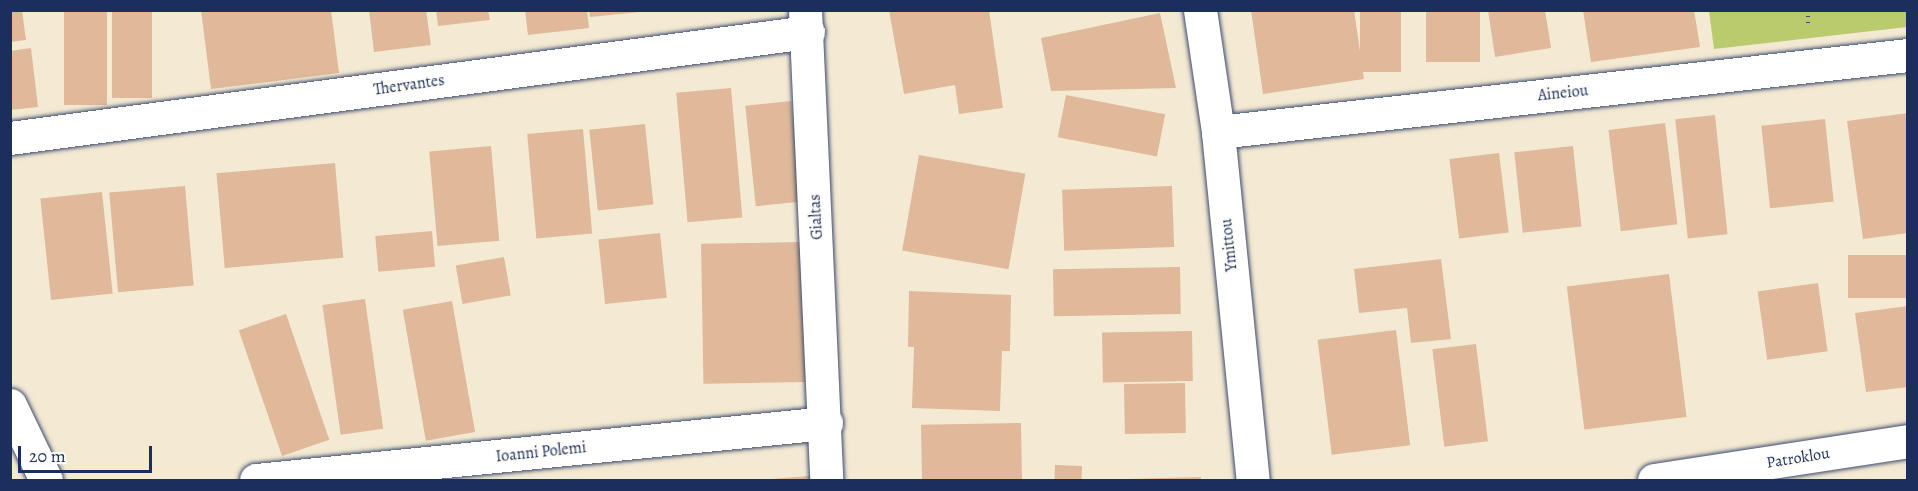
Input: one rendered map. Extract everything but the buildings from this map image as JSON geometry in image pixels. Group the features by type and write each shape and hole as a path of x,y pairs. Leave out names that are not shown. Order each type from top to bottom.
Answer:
{"street":[{"name":"Ymittou","path":"1200,10 1218,132 1253,480"},
{"name":"Thervantes","path":"10,138 807,21"},
{"name":"Gialtas","path":"807,21 826,423 826,480"},
{"name":"Aineiou","path":"1218,132 1908,56"},
{"path":"10,405 46,480"},
{"name":"Ioanni Polemi","path":"255,480 826,423"},
{"name":"Patroklou","path":"1654,480 1908,441"}],"green space":[{"path":"1709,11 1907,11 1907,27 1714,49"}]}
